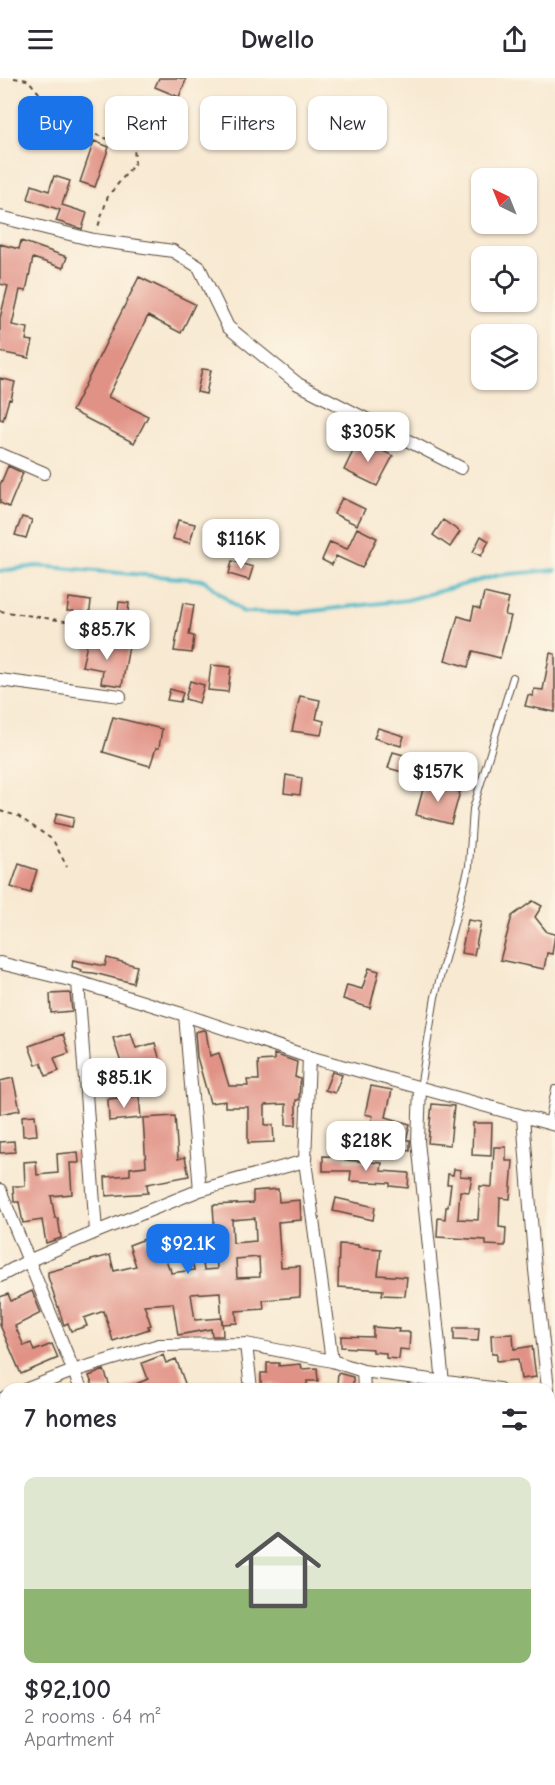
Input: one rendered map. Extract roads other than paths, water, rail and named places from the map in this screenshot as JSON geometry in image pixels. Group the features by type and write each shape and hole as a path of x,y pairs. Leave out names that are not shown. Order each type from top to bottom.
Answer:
{"street":[{"path":"0,217 94,240 173,251 199,267 228,327 298,384 460,468"},
{"path":"0,454 44,473"},
{"path":"0,680 120,696"},
{"path":"0,963 78,982 309,1057 551,1124"},
{"path":"78,982 96,1232"},
{"path":"185,1015 200,1190"},
{"path":"309,1057 305,1161 332,1361"},
{"path":"42,1383 73,1371 159,1345 246,1344 332,1361 363,1371 443,1383 418,1141 420,1088"},
{"path":"523,1117 535,1270 548,1383"},
{"path":"0,1276 96,1232 200,1190 305,1161"},
{"path":"0,1190 78,1383"},
{"path":"246,1344 249,1383"},
{"path":"363,1371 364,1383"}],"lane":[{"path":"420,1088 435,997 469,866 473,809 513,677"},
{"path":"551,1124 555,1089"}],"waterway":[{"path":"0,571 37,566 204,580 243,612 295,613 407,600 499,575 555,570"}]}
